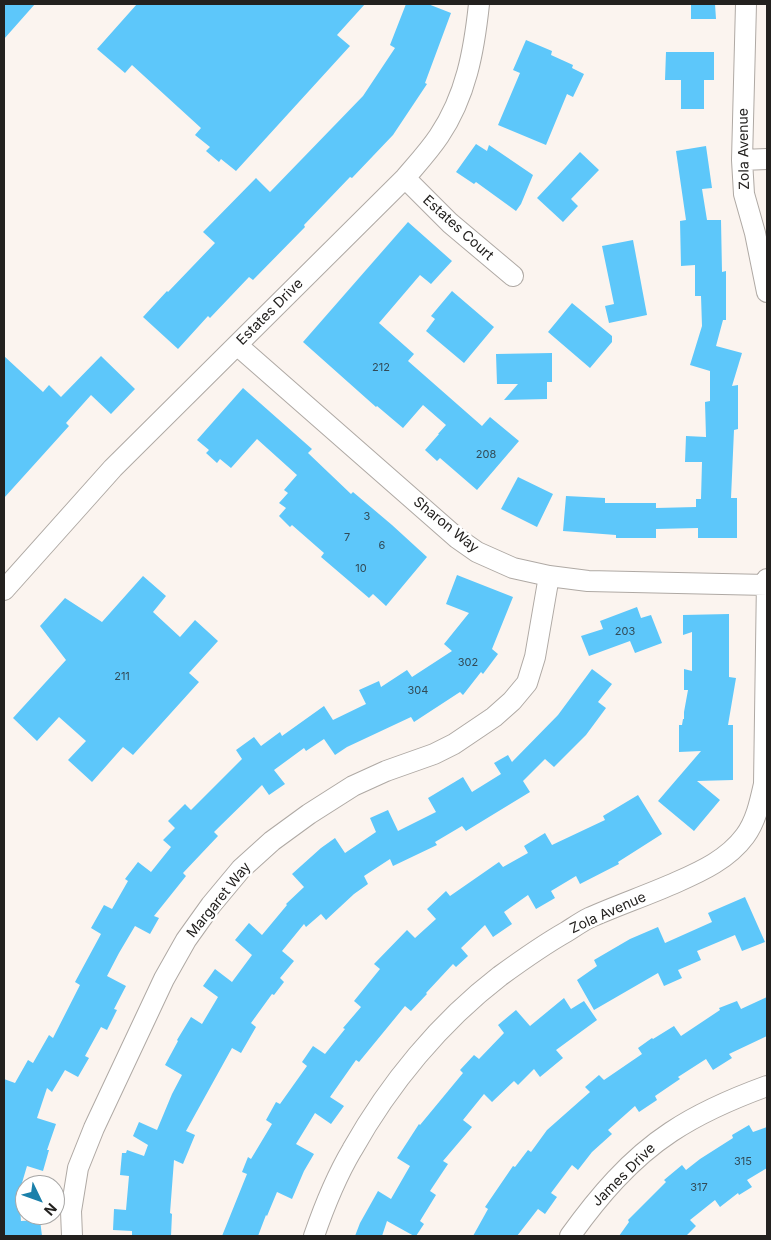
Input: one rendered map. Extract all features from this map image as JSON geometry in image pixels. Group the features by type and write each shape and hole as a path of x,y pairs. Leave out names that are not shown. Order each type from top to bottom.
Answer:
{"street":[{"name":"Estates Drive","path":"4,590 112,468 404,178 439,136 464,85 473,54 480,4"},
{"name":"Zola Avenue","path":"746,4 742,160 744,194 755,233 767,292"},
{"path":"742,160 767,159"},
{"name":"Estates Court","path":"404,178 450,223 513,276"},
{"name":"Sharon Way","path":"237,345 457,538 477,552 513,568 549,576 588,580 767,585"},
{"name":"Margaret Way","path":"72,1236 71,1210 78,1168 94,1128 164,980 186,940 211,905 247,863 272,840 309,814 353,786 386,771 434,754 454,744 494,717 512,701 527,683 535,657 549,576"},
{"name":"Zola Avenue","path":"314,1236 324,1206 351,1150 384,1100 422,1049 460,1010 499,976 542,946 588,919 701,872 727,855 745,836 757,814 764,784 767,579"},
{"name":"James Drive","path":"570,1236 587,1212 612,1183 640,1156 670,1132 704,1112 767,1086"}],"building":[{"path":"4,4 35,4 4,39"},
{"path":"137,4 365,4 337,35 350,46 236,171 221,159 219,162 206,151 210,147 195,135 201,128 132,65 125,73 97,49"},
{"path":"406,4 428,4 451,13 425,83 427,84 393,135 352,178 350,177 304,225 305,227 253,280 249,277 210,318 208,316 178,349 143,317 215,243 203,232 256,178 270,192 363,96 395,48 390,45"},
{"path":"691,4 715,4 716,19 691,19"},
{"path":"526,40 552,51 551,55 573,65 572,68 584,74 573,97 567,94 546,145 498,125 520,73 513,70"},
{"path":"666,52 714,52 714,80 704,80 704,109 681,109 681,80 665,80"},
{"path":"476,144 487,151 489,145 533,175 521,204 516,211 476,182 474,184 456,172"},
{"path":"706,146 712,188 702,189 707,220 721,220 722,272 726,271 726,320 723,320 716,346 742,353 732,386 738,385 738,429 734,430 731,498 737,498 737,538 698,538 698,528 656,529 656,538 616,538 616,535 563,531 566,496 605,498 605,503 656,503 656,508 696,507 696,499 701,499 702,462 685,462 686,436 706,437 705,402 710,401 710,371 690,365 702,326 701,296 695,296 695,265 681,266 680,221 686,220 676,151"},
{"path":"580,152 599,170 571,199 578,206 563,222 537,198"},
{"path":"408,222 452,261 431,284 420,275 379,323 414,354 408,361 482,426 490,417 519,441 477,490 440,458 437,461 425,450 446,425 423,405 403,428 376,407 303,342"},
{"path":"633,240 647,315 609,323 605,306 614,304 602,246"},
{"path":"452,291 494,327 464,363 426,331 435,319 431,316"},
{"path":"572,303 612,336 612,342 590,368 548,332"},
{"path":"552,353 552,382 547,382 547,399 504,400 518,384 497,384 496,354"},
{"path":"4,356 43,392 49,385 61,397 101,356 135,389 111,414 91,395 66,423 69,426 4,498"},
{"path":"243,388 312,449 308,453 351,494 353,492 427,557 386,606 373,594 369,598 321,557 324,553 292,525 290,527 279,516 286,508 279,503 288,493 284,490 297,475 257,439 231,468 220,459 217,463 206,453 209,450 197,440"},
{"path":"518,477 553,494 537,527 501,509"},
{"path":"457,575 513,597 492,649 498,654 483,674 481,672 463,695 460,692 414,722 411,717 347,747 335,755 324,739 306,751 304,748 274,770 285,784 269,795 262,785 214,832 218,836 183,873 186,876 154,916 159,918 150,934 135,926 119,953 107,976 126,986 114,1009 117,1010 107,1030 101,1027 85,1056 89,1058 78,1077 65,1070 52,1092 47,1088 37,1118 56,1124 47,1150 49,1150 43,1171 27,1166 24,1175 15,1175 15,1225 41,1225 42,1236 4,1236 4,1079 15,1083 28,1060 33,1063 49,1035 53,1038 80,985 75,982 101,934 91,928 104,905 112,909 128,881 125,879 138,862 151,872 171,847 163,840 175,828 168,821 185,804 191,810 242,759 236,750 254,737 261,746 280,732 282,736 324,706 333,720 366,704 359,690 379,681 381,687 407,670 412,677 452,651 444,644 469,613 446,604"},
{"path":"143,576 166,596 153,612 180,637 195,620 218,641 189,673 199,682 133,755 123,747 92,782 68,760 86,741 59,717 37,741 13,718 66,660 40,626 65,598 102,622"},
{"path":"637,607 641,618 651,615 662,643 635,653 630,641 589,656 581,636 603,629 600,621"},
{"path":"729,614 729,677 736,678 728,725 733,725 733,780 697,781 720,800 694,831 658,801 701,751 679,752 679,725 682,725 684,719 688,690 684,690 684,669 692,671 692,632 683,635 683,615"},
{"path":"592,669 612,684 598,702 606,708 586,735 554,767 545,759 523,781 530,792 466,831 462,826 435,842 437,845 393,866 390,859 364,876 368,884 354,894 326,920 321,914 306,927 304,924 282,951 294,961 280,978 284,982 274,995 272,994 251,1023 256,1027 241,1053 232,1048 186,1131 195,1135 183,1164 174,1160 170,1213 172,1214 171,1236 132,1236 132,1231 113,1230 114,1209 126,1210 129,1176 120,1175 122,1153 126,1153 127,1150 144,1156 148,1145 133,1136 139,1122 157,1130 182,1075 165,1065 191,1017 202,1024 218,997 203,986 215,969 232,982 252,955 235,940 249,923 262,935 286,904 304,887 292,874 335,838 345,853 376,832 370,818 388,810 398,831 436,812 428,798 463,777 472,792 501,774 494,763 508,755 512,762 558,715"},
{"path":"638,795 662,834 618,862 619,864 580,884 576,876 551,891 555,898 536,909 528,895 504,912 512,924 493,937 485,925 461,948 468,956 456,967 453,964 411,1011 405,1006 359,1062 356,1060 330,1097 344,1106 331,1124 315,1113 296,1144 314,1154 304,1171 292,1199 277,1192 258,1236 222,1236 247,1174 242,1172 248,1157 251,1159 272,1124 266,1120 276,1102 280,1104 307,1066 302,1062 313,1046 325,1054 345,1029 343,1028 361,1007 354,1001 380,969 374,964 407,930 415,938 436,919 427,909 446,891 450,896 499,862 503,867 528,853 524,846 545,833 552,845 605,820 603,816"},
{"path":"745,897 765,942 742,951 735,935 697,951 701,960 678,970 682,978 664,986 658,973 594,1010 577,980 597,966 594,960 630,939 658,927 665,943 712,922 708,913"},
{"path":"767,997 767,1036 729,1054 732,1058 713,1070 706,1059 678,1077 680,1079 655,1096 657,1100 639,1112 635,1106 608,1130 612,1134 592,1152 578,1170 572,1165 551,1193 557,1197 545,1214 538,1209 517,1236 473,1236 488,1209 485,1207 513,1166 515,1167 528,1150 531,1152 547,1130 590,1092 585,1087 599,1075 604,1080 642,1054 638,1048 674,1026 681,1036 720,1010 719,1008 737,1001 741,1009"},
{"path":"564,998 571,1009 584,1001 597,1020 556,1050 563,1058 540,1077 534,1069 518,1085 514,1081 492,1102 484,1094 463,1120 472,1127 443,1161 448,1164 430,1191 436,1195 420,1221 424,1224 416,1236 387,1221 382,1236 355,1236 378,1191 391,1199 410,1166 397,1158 419,1124 463,1073 460,1070 474,1055 479,1059 504,1033 498,1025 516,1010 530,1026"},
{"path":"749,1125 753,1132 767,1127 767,1168 747,1180 752,1187 739,1195 738,1193 720,1207 715,1200 690,1220 696,1226 686,1236 619,1236 629,1222 628,1220 666,1182 664,1180 682,1165 686,1170 733,1138 732,1135"}]}
